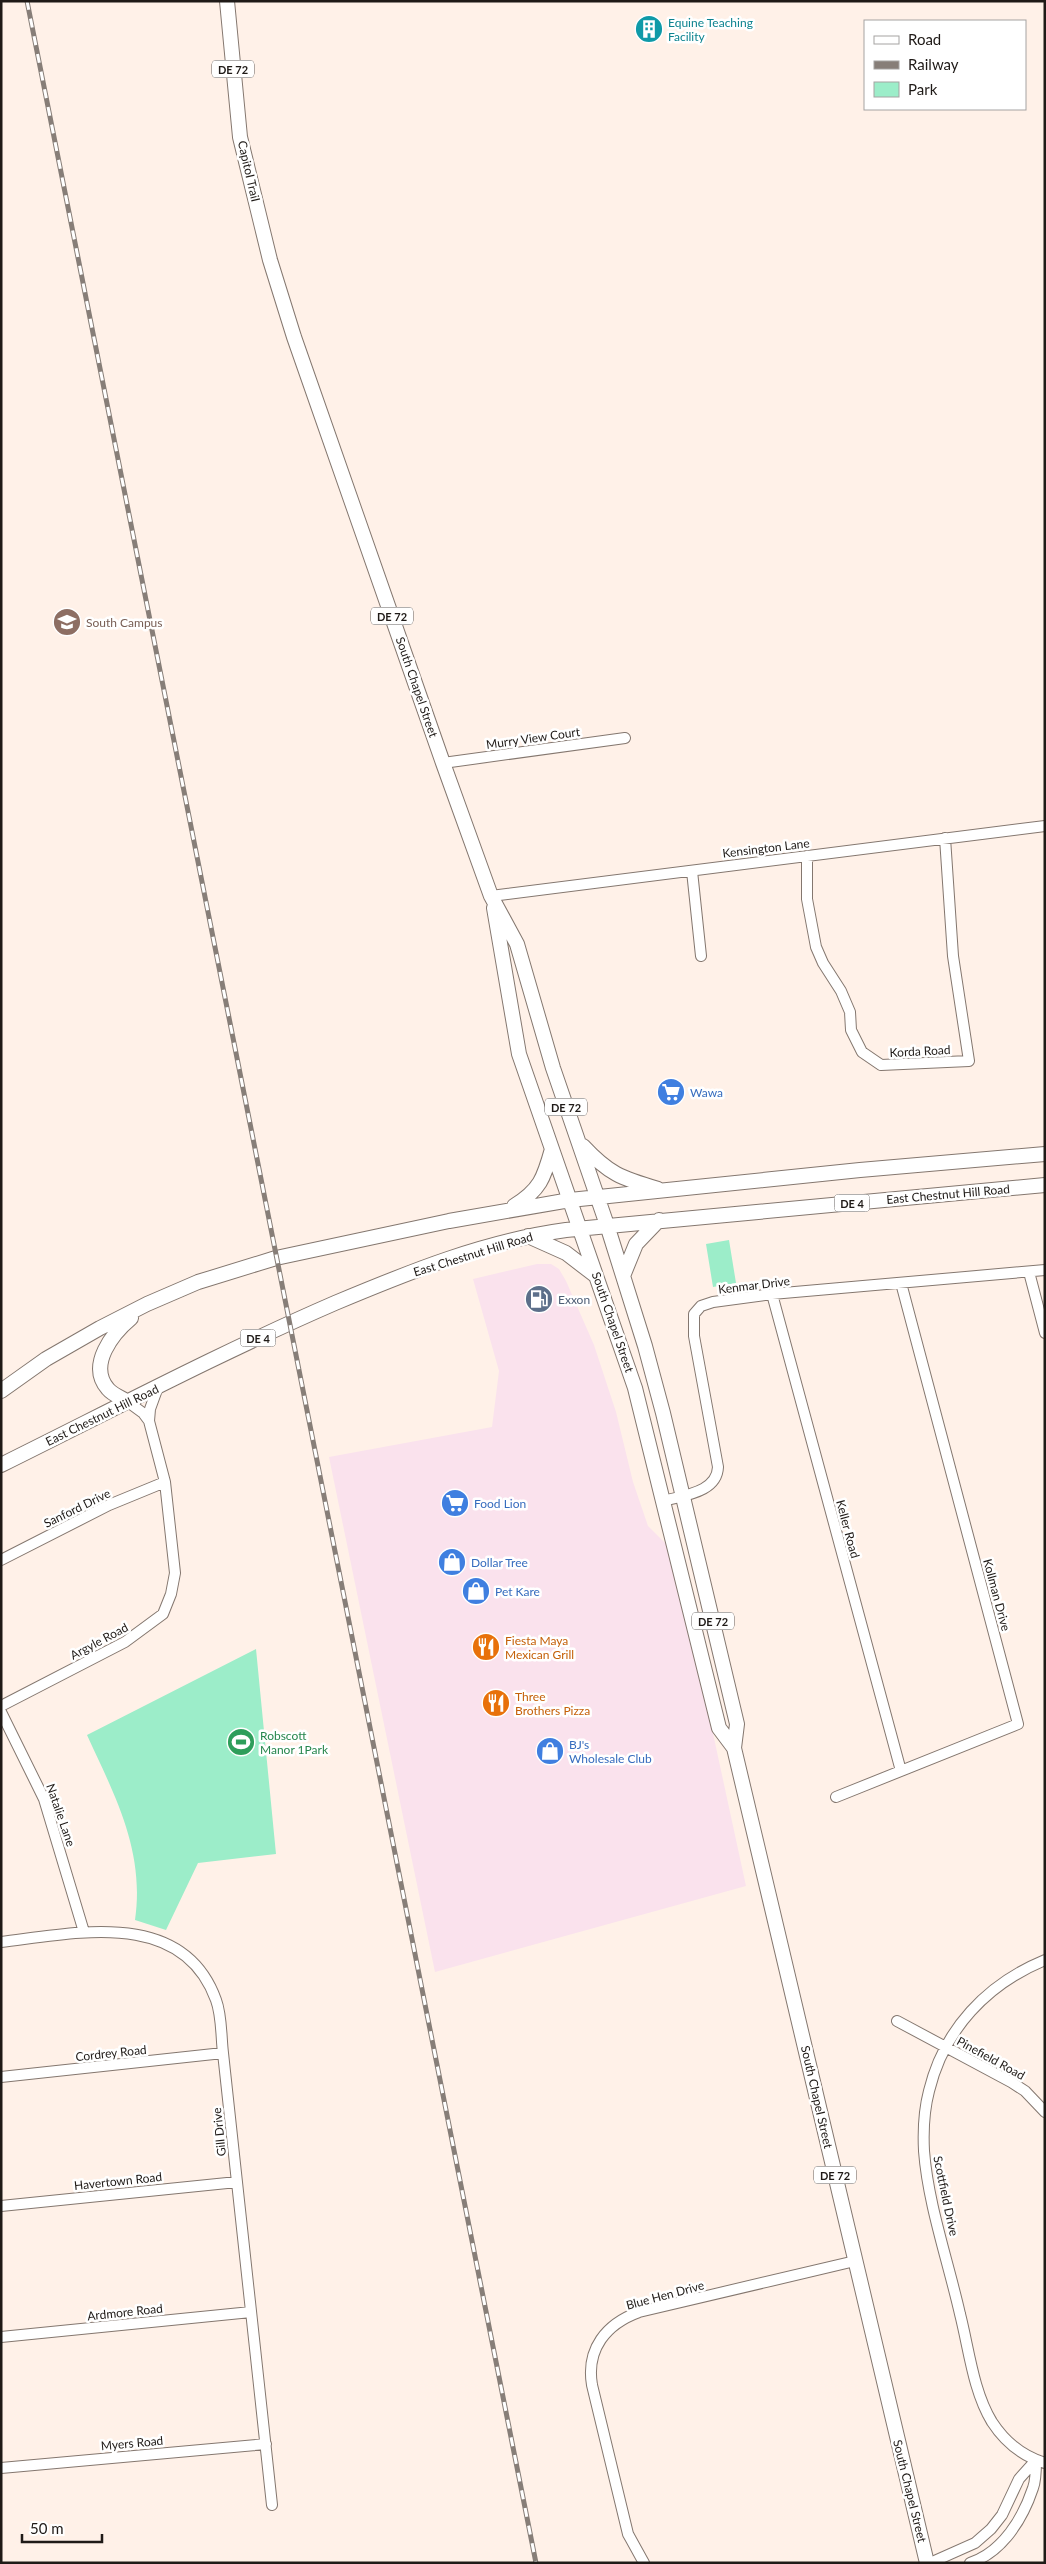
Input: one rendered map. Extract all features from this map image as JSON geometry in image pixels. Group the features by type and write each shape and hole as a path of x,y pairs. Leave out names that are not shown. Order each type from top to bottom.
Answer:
{"main road":[{"name":"Capitol Trail","path":"227,1 240,137 270,260 294,337"},
{"name":"South Chapel Street","path":"294,337 491,896 517,944 553,1068 598,1198 645,1346 684,1495 737,1724 734,1748 928,2563"},
{"name":"South Chapel Street","path":"491,896 519,1054 636,1388 719,1728 734,1748"},
{"path":"579,1141 600,1164 617,1176 666,1191"},
{"path":"509,1210 531,1195 542,1182 552,1149"},
{"path":"1,1391 46,1359 147,1304 198,1282 276,1258 509,1210 570,1200 860,1170 1045,1154"},
{"name":"East Chestnut Hill Road","path":"1,1465 290,1323 390,1280 472,1251 528,1236 580,1228 1045,1185"},
{"path":"623,1276 636,1244 659,1220"},
{"path":"528,1236 580,1261 597,1278"},
{"path":"128,1402 108,1389 103,1378 102,1364 105,1347 116,1331 147,1304"}],"street":[{"name":"Murry View Court","path":"443,763 625,738"},
{"name":"Kensington Lane","path":"491,896 1045,826"},
{"name":"Korda Road","path":"807,856 807,900 816,947 841,991 850,1012 850,1030 862,1052 881,1065 968,1061 953,956 945,838"},
{"path":"692,870 701,956"},
{"name":"Kenmar Drive","path":"664,1501 710,1486 718,1475 694,1336 694,1314 701,1306 713,1302 772,1294 1045,1270"},
{"path":"1029,1272 1045,1333"},
{"name":"Kollman Drive","path":"836,1796 1018,1724 901,1283"},
{"name":"Keller Road","path":"772,1294 900,1771"},
{"name":"Argyle Road","path":"1,1706 125,1642 163,1614 171,1594 175,1573 165,1482 149,1421 150,1409 158,1387"},
{"path":"128,1402 143,1412 149,1421"},
{"name":"Sanford Drive","path":"1,1560 110,1505 165,1482"},
{"name":"Natalie Lane","path":"1,1712 44,1799 84,1932"},
{"name":"Gill Drive","path":"1,1942 84,1932 129,1932 150,1936 169,1945 193,1962 206,1981 216,2002 223,2053 272,2505"},
{"name":"Scottfield Drive","path":"1041,2462 1026,2456 1005,2439 984,2405 929,2182 924,2137 925,2113 933,2076 946,2047 960,2023 986,1995 1006,1980 1045,1960"},
{"name":"Pinefield Road","path":"897,2022 946,2047 1025,2092 1045,2112"},
{"name":"Cordrey Road","path":"1,2076 223,2053"},
{"name":"Havertown Road","path":"1,2206 237,2182"},
{"name":"Blue Hen Drive","path":"644,2563 628,2534 592,2385 591,2359 605,2332 620,2320 639,2312 855,2262"},
{"name":"Ardmore Road","path":"1,2337 251,2312"},
{"name":"Myers Road","path":"1,2468 266,2444"},
{"path":"928,2563 975,2543 991,2529 1004,2510 1019,2479 1041,2462"},
{"path":"970,2563 992,2551 1013,2529 1034,2486 1041,2462"}],"shaded area":[{"path":"537,1264 551,1264 559,1269 566,1281 594,1345 616,1412 633,1482 648,1526 666,1544 709,1715 746,1886 435,1972 329,1457 492,1427 499,1371 473,1279"}],"green space":[{"path":"729,1240 736,1283 713,1287 706,1244"},
{"path":"256,1649 276,1854 198,1863 166,1930 135,1920 137,1895 132,1847 117,1802 87,1735"}],"railway":[{"path":"27,1 536,2563"}],"place":[{"name":"Equine Teaching Facility","path":"649,29"},
{"name":"South Campus","path":"67,622"},
{"name":"Wawa","path":"671,1092"},
{"name":"Exxon","path":"539,1299"},
{"name":"Food Lion","path":"455,1503"},
{"name":"Dollar Tree","path":"452,1562"},
{"name":"Pet Kare","path":"476,1591"},
{"name":"Fiesta Maya Mexican Grill","path":"486,1647"},
{"name":"Three Brothers Pizza","path":"496,1703"},
{"name":"Robscott Manor 1Park","path":"241,1742"},
{"name":"BJ's Wholesale Club","path":"550,1751"}]}
